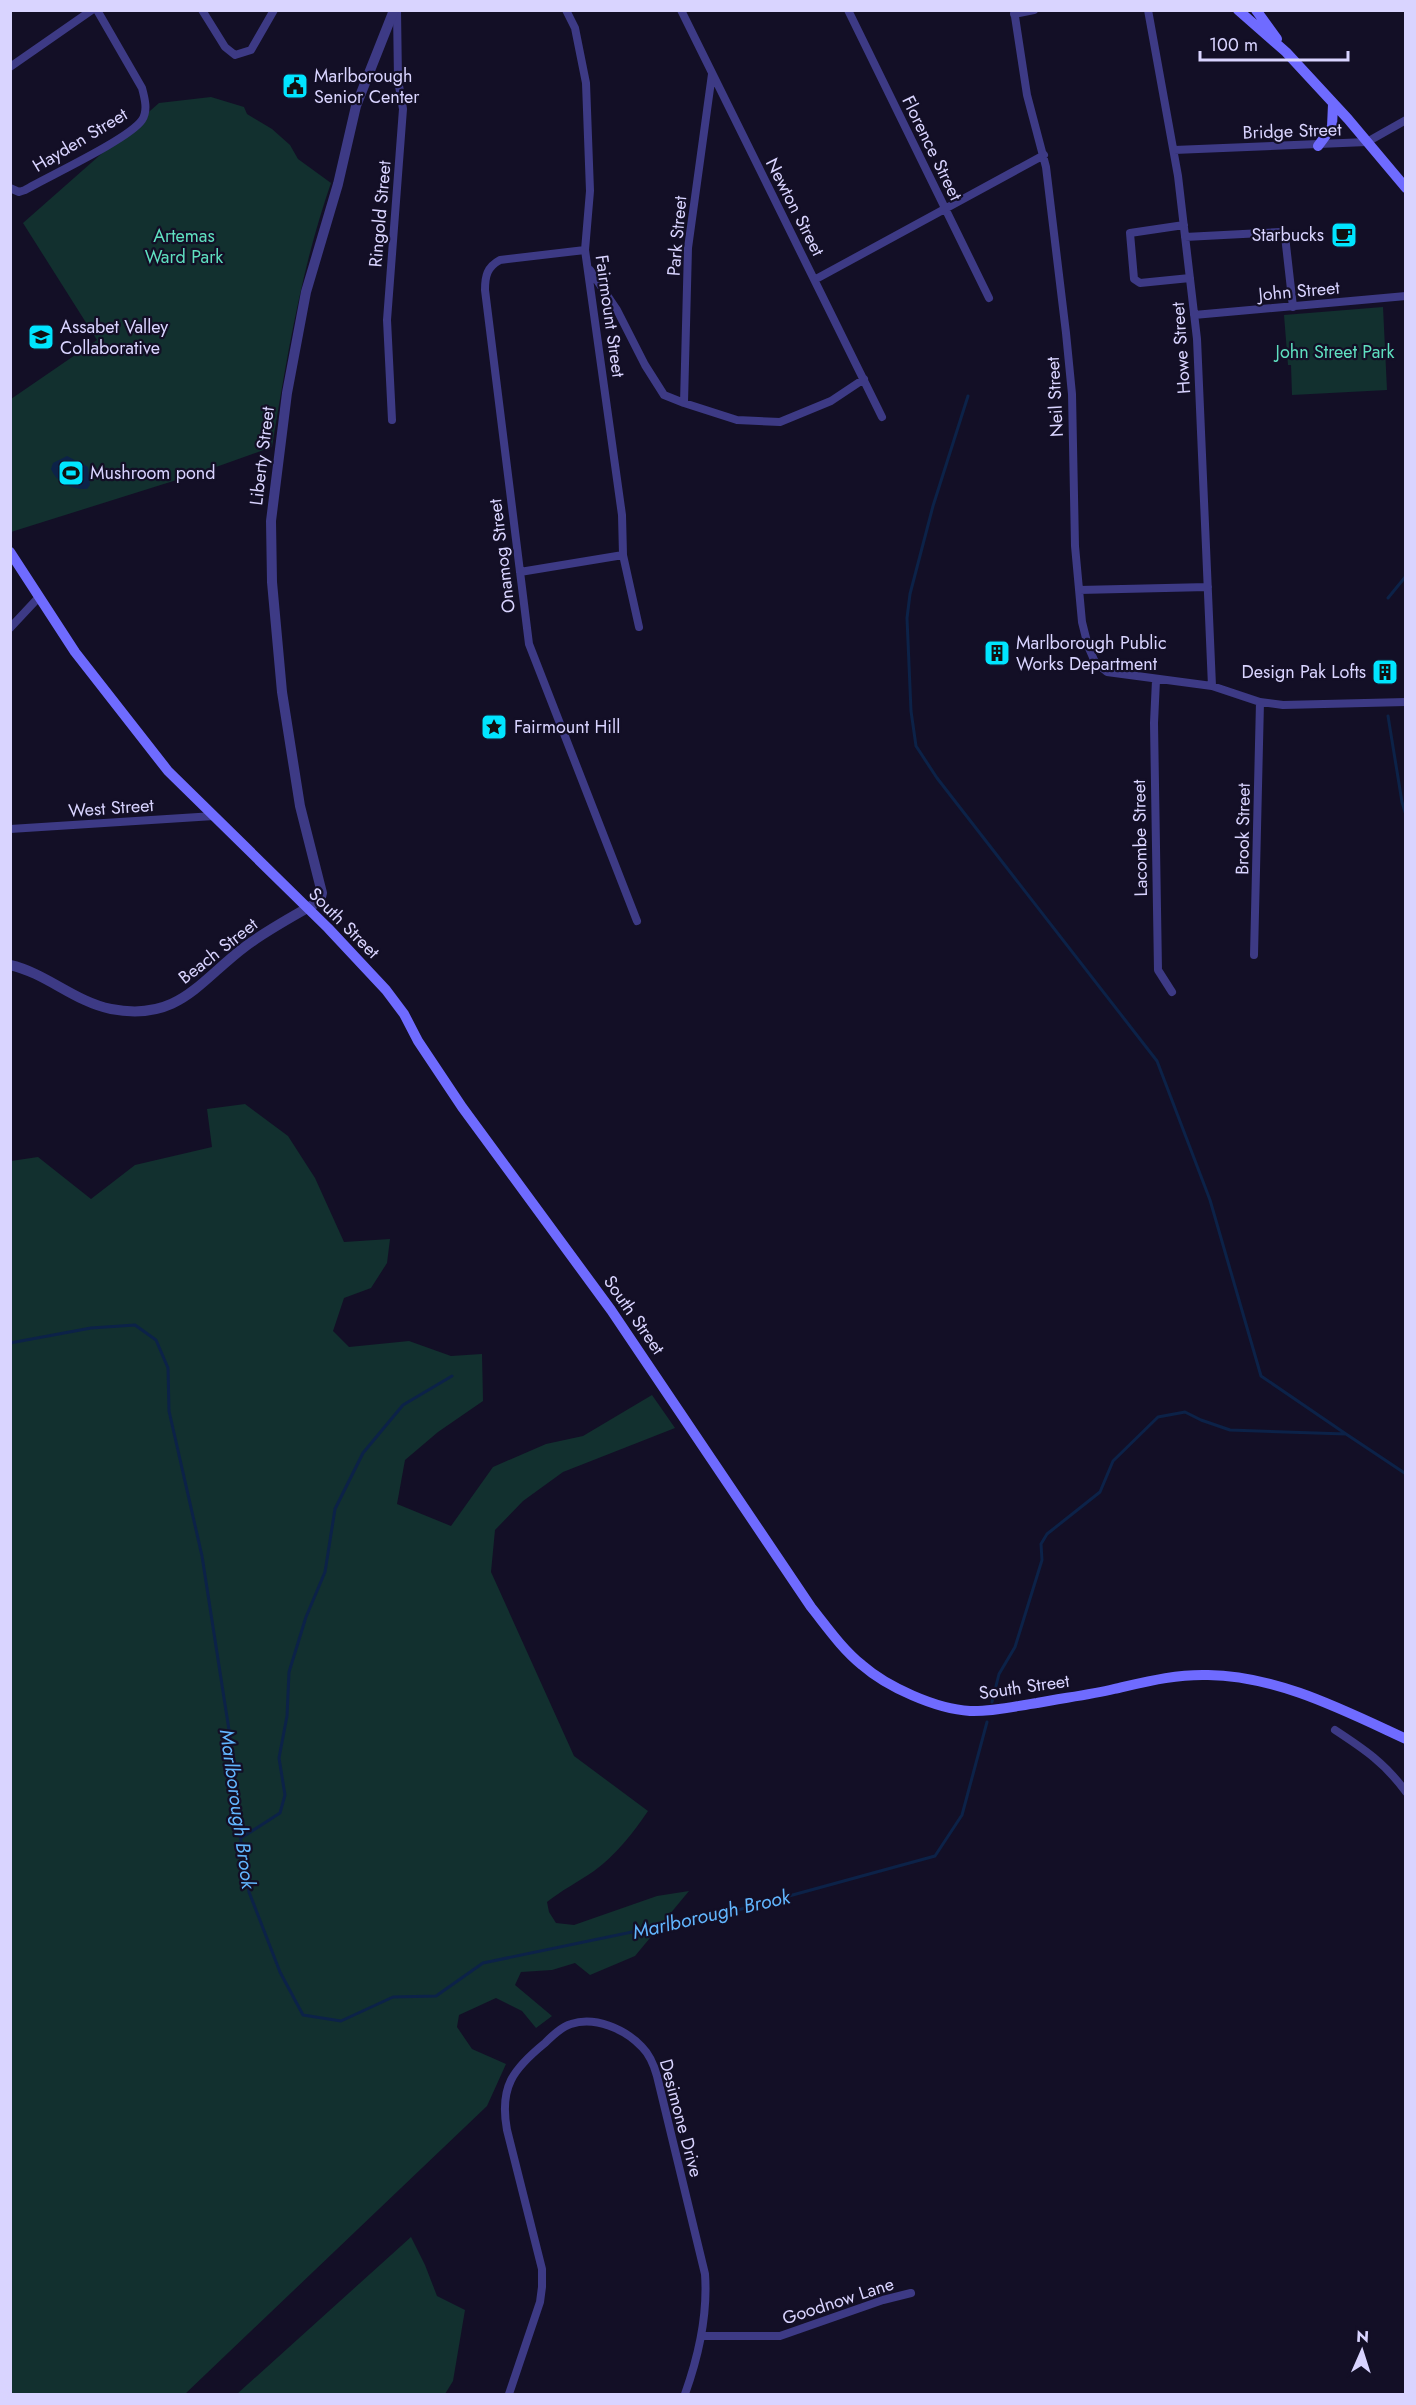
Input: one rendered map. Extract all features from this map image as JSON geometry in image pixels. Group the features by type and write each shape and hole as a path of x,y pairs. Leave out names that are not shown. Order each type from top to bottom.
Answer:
{"main road":[{"path":"1238,10 1286,52"},
{"path":"1256,10 1286,52 1406,188"},
{"path":"1318,146 1332,127 1333,104"},
{"name":"South Street","path":"10,552 75,652 156,756 368,969 404,1014 418,1041 462,1107 611,1310 811,1607 843,1648 862,1665 890,1684 922,1698 971,1711 1113,1690 1172,1677 1205,1675 1238,1677 1288,1689 1406,1739"}],"street":[{"path":"10,67 94,10"},
{"name":"Hayden Street","path":"10,188 19,192 116,140 143,119 146,100 142,88 94,10"},
{"path":"202,10 225,47 235,55 251,50 274,10"},
{"name":"Ringold Street","path":"392,420 387,320 403,109 398,80 396,10"},
{"name":"Liberty Street","path":"308,908 321,902 322,893 300,806 282,692 272,582 271,521 287,393 306,292 338,184 356,106 396,10"},
{"name":"Fairmount Street","path":"566,10 575,28 586,82 590,190 585,250 622,515 623,555 639,627"},
{"name":"Newton Street","path":"681,10 816,279 882,417"},
{"name":"Florence Street","path":"848,10 989,298"},
{"path":"1014,12 1034,10"},
{"name":"Howe Street","path":"1148,10 1174,150 1194,315 1212,686"},
{"name":"Neil Street","path":"1014,12 1027,95 1044,155 1072,394 1075,546 1082,622 1095,662 1107,672 1212,686 1260,702 1283,705 1406,702"},
{"name":"Park Street","path":"684,403 688,248 712,74"},
{"name":"Bridge Street","path":"1174,150 1318,146 1367,142 1406,120"},
{"path":"816,279 1044,155"},
{"path":"1184,225 1130,233 1134,279 1140,283 1190,278"},
{"path":"1185,237 1280,232 1285,236 1293,307"},
{"name":"Onamog Street","path":"585,250 509,258 491,265 485,276 487,308 529,644 637,921"},
{"path":"588,267 617,310 645,365 664,395 737,420 780,422 831,400 864,379"},
{"name":"John Street","path":"1194,315 1406,296"},
{"path":"520,572 623,555"},
{"path":"1079,590 1208,587"},
{"path":"10,628 39,597"},
{"name":"Lacombe Street","path":"1156,680 1154,723 1158,970 1172,992"},
{"name":"Brook Street","path":"1254,955 1260,702"},
{"name":"West Street","path":"10,829 214,816"},
{"name":"Beach Street","path":"10,965 31,972 78,997 103,1007 131,1011 165,1007 186,998 246,946 308,908"},
{"path":"1335,1730 1373,1755 1388,1768 1406,1792"},
{"name":"Desimone Drive","path":"509,2394 540,2302 542,2269 507,2130 504,2115 505,2094 511,2077 521,2065 563,2027 593,2022 610,2026 642,2047 654,2068 705,2274 706,2292 702,2336 685,2394"},
{"name":"Goodnow Lane","path":"702,2336 780,2336 883,2300 911,2293"}],"green space":[{"name":"Artemas Ward Park","path":"211,97 244,107 247,114 272,129 290,145 298,159 331,183 303,281 272,447 202,472 11,532 11,399 97,340 23,223 159,103"},
{"name":"John Street Park","path":"1383,307 1387,390 1292,395 1291,365 1288,365 1284,315"},
{"path":"245,1104 288,1136 315,1178 344,1242 390,1239 387,1263 371,1288 344,1298 333,1331 349,1347 409,1341 451,1356 482,1354 483,1401 438,1432 405,1460 397,1504 451,1526 493,1467 546,1444 583,1436 652,1395 675,1428 563,1472 523,1501 495,1530 491,1572 574,1756 648,1811 610,1858 547,1902 549,1912 556,1923 574,1925 657,1896 689,1891 635,1956 590,1975 575,1963 552,1970 521,1972 515,1985 552,2016 536,2028 522,2011 496,1998 459,2015 457,2027 472,2049 506,2064 487,2106 185,2394 11,2394 11,1161 38,1157 91,1199 135,1165 212,1147 207,1109"},
{"path":"411,2237 437,2296 465,2310 453,2381 445,2394 237,2394"}],"water":[{"name":"Mushroom pond","path":"67,456 88,467 90,485 87,489 66,485 54,474 51,469 53,463"}],"waterway":[{"path":"968,396 933,506 910,594 907,618 911,711 916,746 937,778 1157,1061 1210,1200 1261,1376 1346,1434"},
{"path":"1388,598 1406,576"},
{"path":"1388,716 1406,815"},
{"name":"Marlborough Brook","path":"10,1343 91,1328 135,1325 156,1340 168,1368 169,1411 202,1556 233,1756 231,1776 249,1892 280,1972 303,2015 341,2021 393,1997 436,1996 483,1963 738,1910 935,1856 962,1815 987,1722"},
{"path":"241,1838 280,1813 285,1795 279,1758 287,1716 289,1672 306,1617 325,1572 335,1509 363,1453 403,1405 452,1376"},
{"name":"Marlborough Brook","path":"992,1702 999,1674 1015,1647 1042,1560 1041,1544 1047,1534 1100,1492 1113,1461 1158,1417 1185,1412 1230,1430 1346,1434 1406,1474"}],"place":[{"name":"Marlborough Senior Center","path":"295,86"},
{"name":"Starbucks","path":"1344,235"},
{"name":"Assabet Valley Collaborative","path":"41,337"},
{"name":"Mushroom pond","path":"71,473"},
{"name":"Marlborough Public Works Department","path":"997,653"},
{"name":"Design Pak Lofts","path":"1385,672"},
{"name":"Fairmount Hill","path":"494,727"}]}
